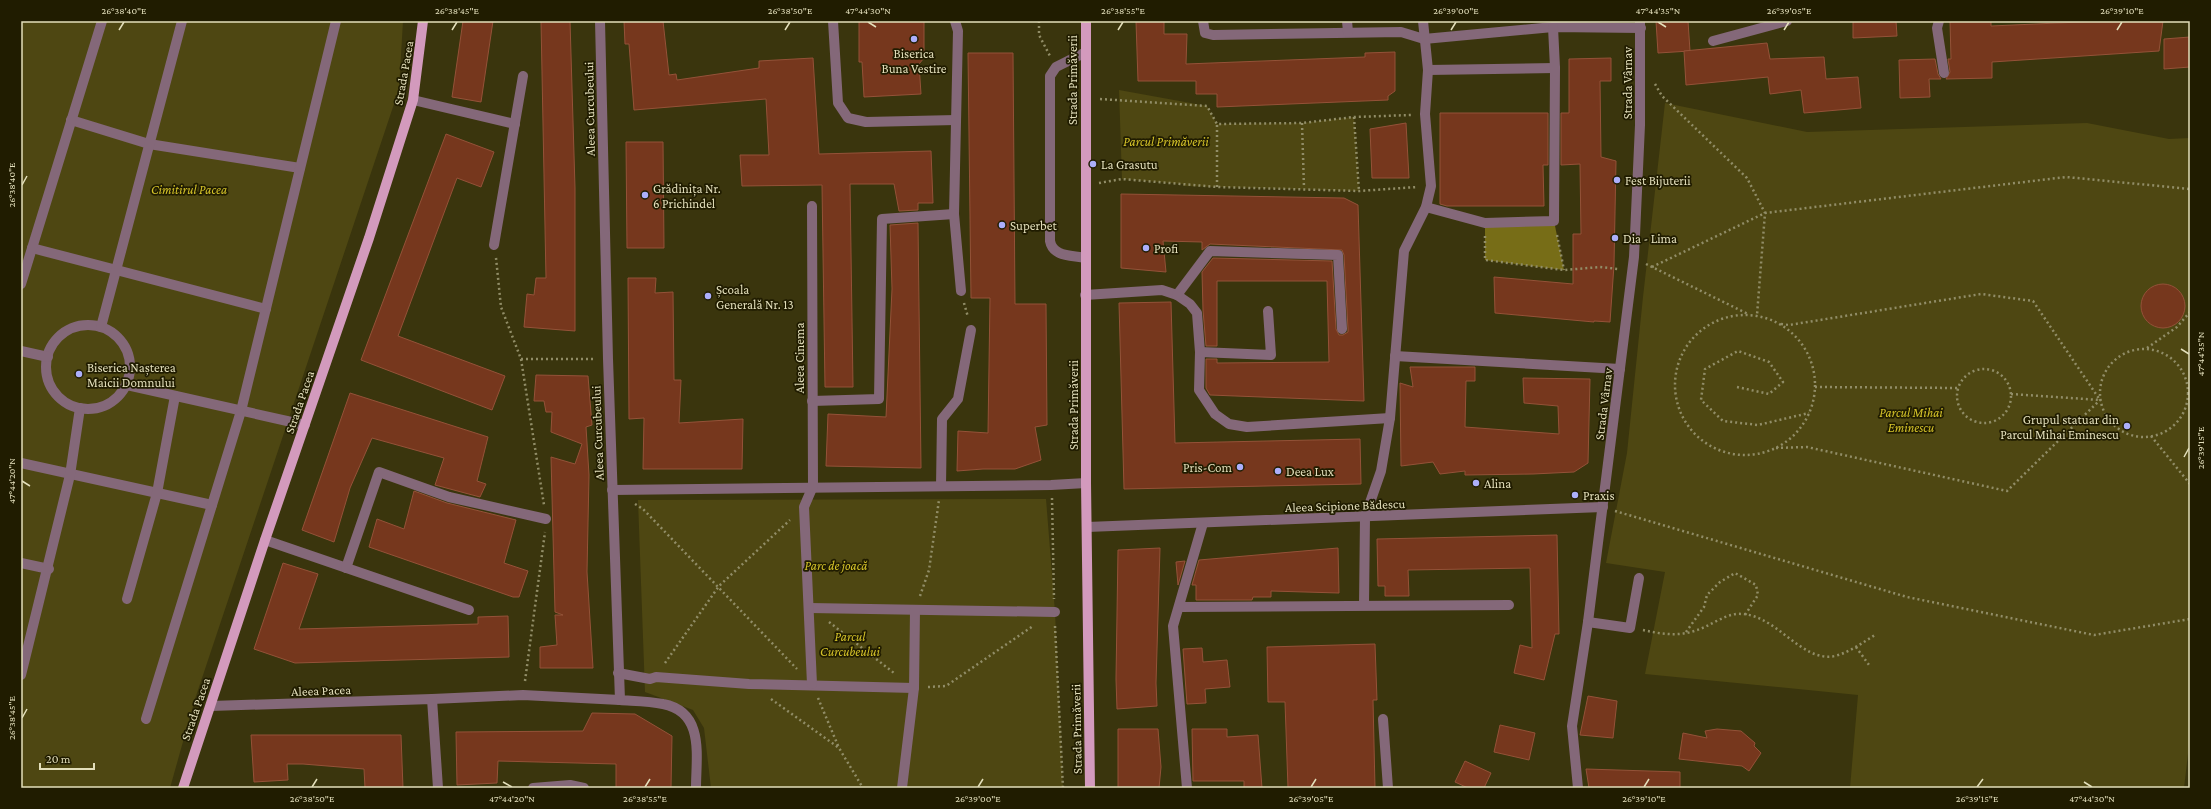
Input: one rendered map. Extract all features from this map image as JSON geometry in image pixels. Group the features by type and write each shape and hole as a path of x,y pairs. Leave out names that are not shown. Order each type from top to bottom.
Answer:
{"main road":[{"name":"Strada Pacea","path":"183,788 265,540 369,238 413,100 423,21"},
{"name":"Strada Primăverii","path":"1086,21 1085,295 1090,788"}],"street":[{"path":"21,284 102,21"},
{"path":"101,327 182,21"},
{"path":"146,719 241,411 336,21"},
{"name":"Aleea Curcubeului","path":"600,21 608,360 620,700"},
{"path":"833,21 838,103 848,118 866,122 956,120"},
{"path":"955,21 958,31 954,214 961,291"},
{"path":"1203,21 1205,33 1213,35 1401,32 1424,39 1553,28 1640,24"},
{"path":"1347,21 1348,32"},
{"path":"1364,605 1365,517 1381,471 1390,418 1404,251 1426,207 1431,186 1425,114 1428,70 1424,39 1424,21"},
{"path":"1713,40 1787,21"},
{"path":"1939,21 1937,28 1944,73"},
{"name":"Strada Vârnav","path":"1578,788 1572,726 1588,622 1634,257 1640,118 1640,24"},
{"path":"1426,207 1485,223 1554,221 1555,68 1553,28"},
{"path":"1085,258 1058,253 1052,248 1050,241 1050,76 1056,67 1086,52"},
{"path":"1428,70 1555,68"},
{"path":"494,245 523,76"},
{"path":"413,100 515,124"},
{"path":"71,120 149,144 300,168"},
{"name":"Aleea Cinema","path":"812,206 813,486"},
{"path":"812,401 879,399 882,219 954,214"},
{"path":"32,248 266,309"},
{"path":"1177,295 1210,251 1338,255 1342,329"},
{"path":"1085,295 1162,290 1177,295 1190,304 1197,313 1200,352 1199,390 1206,404 1215,414 1229,424 1247,427 1390,418"},
{"path":"1200,352 1271,355 1268,311"},
{"path":"88,325 101,327 113,334 123,344 129,357 130,371 127,385 119,396 107,405 94,409 80,408 67,404 57,395 50,383 46,370 48,357 53,344 63,334 74,328 88,325"},
{"path":"941,486 942,419 958,399 971,330"},
{"path":"21,351 48,357"},
{"path":"1395,356 1620,369"},
{"path":"127,385 305,425"},
{"path":"126,599 156,493 175,396"},
{"path":"21,675 70,475 80,408"},
{"path":"21,463 212,505"},
{"path":"346,568 379,472 449,497 546,518"},
{"path":"612,490 813,486 1051,485 1086,483"},
{"path":"812,684 810,608 804,507 813,486"},
{"name":"Aleea Scipione Bădescu","path":"1087,527 1603,507"},
{"path":"1188,788 1173,626 1180,607 1203,523"},
{"path":"265,540 468,610"},
{"path":"21,564 48,569"},
{"path":"1588,622 1630,628 1639,578"},
{"path":"1180,607 1364,605 1509,606"},
{"path":"810,608 1055,612"},
{"path":"902,788 914,688 914,610"},
{"path":"618,673 650,679 656,677 749,684 812,684 914,688"},
{"name":"Aleea Pacea","path":"210,706 432,700 523,695 620,700"},
{"path":"432,700 438,788"},
{"path":"620,700 664,704 684,713 694,725 696,739 696,788"},
{"path":"1383,719 1388,788"},
{"path":"533,788 570,785 584,788"}],"path":[{"path":"1039,21 1039,35 1056,67"},
{"path":"1640,60 1662,96 1747,178 1765,213 1757,315"},
{"path":"1086,99 1207,106 1217,124 1217,188"},
{"path":"1217,124 1302,123 1354,117 1425,114"},
{"path":"1354,117 1359,190"},
{"path":"1302,123 1304,188"},
{"path":"1652,267 1765,213 2066,178 2190,189"},
{"path":"1085,186 1122,179 1217,188 1304,188 1359,190 1431,186"},
{"path":"1554,221 1564,270"},
{"path":"1485,223 1485,260 1564,270 1600,267 1632,272"},
{"path":"494,245 501,307 522,359 546,518 523,695"},
{"path":"1634,257 1748,314"},
{"path":"961,291 971,330"},
{"path":"1776,448 1807,447 2007,491 2100,400 2100,387 2104,374 2111,363 2121,355 2133,350 2146,348 2161,352 2173,360 2183,371 2188,385 2189,400 2184,413 2175,424 2164,432 2151,436 2137,436 2118,428 2105,413 2100,400 2033,301 1981,294 1789,325 1780,324 1757,315 1748,314 1725,317 1704,327 1687,343 1677,364 1674,387 1678,410 1690,431 1708,446 1730,454 1754,455 1776,448 1790,439 1802,427 1810,413 1815,387 1814,368 1806,351 1795,336 1780,324"},
{"path":"2146,348 2178,327 2190,312"},
{"path":"1737,387 1769,394 1783,382 1769,362 1738,351 1705,369 1701,400 1723,421 1758,425 1810,413"},
{"path":"522,359 608,360"},
{"path":"1988,369 2004,378 2009,385 2011,394 2009,407 2001,417 1990,422 1977,422 1969,418 1961,408 1958,396 1959,388 1963,380 1970,373 1988,369"},
{"path":"1815,387 1959,388"},
{"path":"2011,394 2100,400"},
{"path":"2151,436 2190,484"},
{"path":"1051,485 1063,788"},
{"path":"914,610 929,570 941,486"},
{"path":"612,490 643,509 812,684 839,748 863,788"},
{"path":"656,677 718,586 804,507"},
{"path":"1603,507 1907,597 2094,635 2190,619"},
{"path":"1686,633 1704,607 1707,595 1720,582 1736,573 1756,585 1758,595 1745,615"},
{"path":"810,608 914,688 946,686 1034,626"},
{"path":"1630,628 1667,635 1686,633 1736,614 1745,615 1766,621 1809,652 1818,656 1834,656 1856,647 1875,634"},
{"path":"1856,647 1869,665"},
{"path":"768,698 839,748"}],"green space":[{"name":"Cimitirul Pacea","path":"21,21 403,21 399,89 195,699 170,788 21,788"},
{"name":"Parcul Primăverii","path":"1119,90 1207,106 1217,124 1302,123 1354,117 1359,191 1183,186 1183,184 1122,179"},
{"name":"Parcul Mihai Eminescu","path":"1665,103 1807,132 2087,123 2169,139 2190,138 2190,737 2184,788 1850,788 1858,695 1645,674 1665,572 1606,563 1627,453"},
{"name":"Parcul Curcubeului","path":"1046,499 1055,612 1063,788 711,788 704,728 693,710 645,692 638,500"}],"shaded area":[{"path":"1554,221 1564,270 1485,260 1485,223"}],"building":[{"path":"463,21 493,21 481,102 452,97"},
{"path":"541,21 570,21 575,188 575,331 524,327 527,294 534,295 536,278 546,278"},
{"path":"624,21 663,21 669,75 676,74 677,80 759,68 759,61 813,58 819,154 931,151 933,203 918,203 918,210 899,211 894,184 850,184 853,387 825,387 822,185 742,186 740,155 769,155 766,99 634,110 629,44 625,44"},
{"path":"859,21 924,21 924,58 919,64 921,94 864,97 862,62 859,62"},
{"path":"1136,21 1164,21 1164,34 1187,34 1186,64 1365,57 1365,53 1395,52 1395,91 1388,96 1388,100 1217,107 1217,94 1196,94 1196,81 1138,81"},
{"path":"1656,21 1688,21 1690,51 1658,53"},
{"path":"1853,21 1896,21 1897,36 1853,38"},
{"path":"1950,21 1991,21 1991,26 2103,21 2163,21 2159,51 1992,62 1992,78 1946,79 1950,72 1948,59 1951,59"},
{"path":"2190,37 2190,67 2164,69 2164,39"},
{"path":"1767,43 1770,59 1824,57 1826,79 1858,77 1861,108 1804,113 1801,90 1770,94 1768,77 1686,85 1684,51"},
{"path":"968,53 1013,53 1015,304 1046,304 1047,425 1035,427 1041,460 1015,469 957,471 958,431 988,433 990,298 971,298"},
{"path":"1611,58 1611,81 1600,81 1601,157 1616,161 1614,265 1610,322 1594,322 1495,313 1494,277 1573,284 1573,234 1581,234 1580,164 1561,165 1561,113 1569,113 1569,59"},
{"path":"1935,59 1938,74 1941,79 1929,79 1930,97 1900,98 1899,60"},
{"path":"1440,113 1548,113 1548,165 1543,165 1544,206 1447,206 1440,204"},
{"path":"1406,123 1409,178 1372,178 1370,129"},
{"path":"446,134 494,152 481,187 457,178 398,336 505,376 492,410 361,360"},
{"name":"Grădinița Nr. 6 Prichindel","path":"626,142 663,142 664,248 627,248"},
{"path":"1121,194 1344,198 1358,205 1364,401 1210,395 1206,388 1206,359 1217,359 1217,363 1329,362 1327,281 1217,281 1217,346 1206,346 1202,272 1213,258 1332,261 1336,329 1339,335 1343,335 1348,332 1348,329 1344,255 1342,250 1210,244 1202,250 1202,242 1163,241 1166,272 1121,268"},
{"path":"918,223 921,468 826,466 828,414 886,417 892,289 890,225"},
{"path":"628,278 656,278 655,293 673,292 674,380 681,380 679,423 743,419 742,469 643,469 644,418 629,419"},
{"path":"2163,284 2175,288 2181,294 2185,306 2181,318 2175,324 2163,328 2151,324 2145,318 2141,306 2145,294 2151,288"},
{"path":"1171,302 1175,443 1360,439 1361,484 1124,489 1119,303"},
{"path":"1410,367 1475,367 1475,381 1466,381 1465,427 1559,434 1558,406 1524,403 1523,378 1590,379 1588,463 1574,472 1533,474 1465,475 1465,471 1440,474 1433,462 1401,466 1400,383 1413,387"},
{"path":"536,375 588,376 592,425 586,427 589,475 587,572 593,668 540,668 540,647 557,645 555,615 563,615 555,612 551,457 575,464 582,444 551,432 552,412 546,412 544,401 534,401"},
{"path":"350,393 488,437 477,481 486,484 480,497 435,485 444,458 372,438 350,488 334,542 302,530"},
{"path":"414,491 447,503 516,520 504,563 528,571 519,597 513,597 369,547 377,519 404,529"},
{"path":"1557,535 1559,634 1555,634 1544,680 1514,673 1520,645 1532,648 1530,568 1408,570 1409,596 1385,596 1385,586 1378,586 1377,539"},
{"path":"1160,548 1156,683 1157,706 1117,709 1118,550"},
{"path":"1338,548 1339,593 1271,591 1271,597 1253,597 1252,600 1196,600 1196,585 1192,585 1199,560"},
{"path":"1185,561 1178,585 1176,562"},
{"path":"283,563 318,574 299,629 478,624 478,617 508,616 509,657 295,663 254,649"},
{"path":"1375,644 1377,700 1373,700 1375,788 1288,788 1285,702 1268,702 1267,647"},
{"path":"1202,648 1203,662 1227,660 1230,687 1205,689 1206,703 1187,704 1183,649"},
{"path":"1588,696 1617,701 1613,738 1580,735"},
{"path":"592,713 635,714 672,736 671,788 616,788 616,764 498,761 497,783 457,785 456,732 583,731"},
{"path":"1500,725 1535,733 1529,760 1494,752"},
{"path":"1118,729 1158,729 1161,767 1159,788 1118,788"},
{"path":"1192,729 1227,729 1227,737 1258,735 1262,788 1244,788 1244,781 1193,781"},
{"path":"1717,729 1741,731 1755,743 1754,746 1761,753 1749,771 1742,766 1679,759 1683,733 1707,738 1705,731"},
{"path":"251,735 401,735 403,788 365,788 364,769 303,764 287,764 288,780 254,782"},
{"path":"1465,761 1491,773 1484,788 1468,788 1455,782"},
{"path":"1586,769 1680,772 1680,788 1589,788"}],"place":[{"name":"Biserica Buna Vestire","path":"914,39"},
{"name":"La Grasutu","path":"1093,164"},
{"name":"Fest Bijuterii","path":"1617,180"},
{"name":"Grădinița Nr. 6 Prichindel","path":"645,195"},
{"name":"Superbet","path":"1002,225"},
{"name":"Dia - Lima","path":"1615,238"},
{"name":"Profi","path":"1146,248"},
{"name":"Școala Generală Nr. 13","path":"708,296"},
{"name":"Biserica Nașterea Maicii Domnului","path":"79,374"},
{"name":"Grupul statuar din Parcul Mihai Eminescu","path":"2127,426"},
{"name":"Pris-Com","path":"1240,467"},
{"name":"Deea Lux","path":"1278,471"},
{"name":"Alina","path":"1476,483"},
{"name":"Praxis","path":"1575,495"}],"park label":[{"name":"Parc de joacă","path":"836,565"}]}
